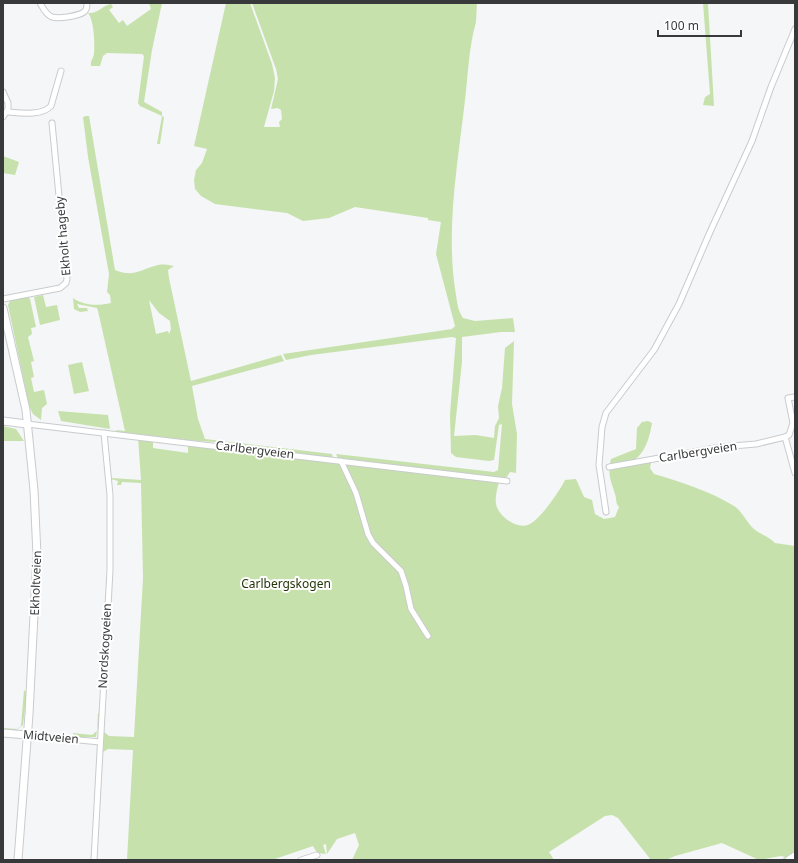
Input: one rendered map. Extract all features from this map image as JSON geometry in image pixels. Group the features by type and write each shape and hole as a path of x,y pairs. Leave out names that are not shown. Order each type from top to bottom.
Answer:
{"street":[{"path":"40,3 45,12 52,17 67,16 83,12 86,9 87,3"},
{"path":"606,512 599,465 602,427 606,413 654,350 679,304 752,141 771,87 795,30"},
{"path":"8,112 34,112 48,109 51,106 61,71"},
{"path":"3,92 8,103 8,112 3,117"},
{"name":"Ekholt hageby","path":"3,299 60,288 66,283 67,279 52,123"},
{"name":"Ekholtveien","path":"3,308 15,355 27,424 34,490 37,561 18,860"},
{"path":"795,397 788,398 793,423 789,435 786,437 795,473"},
{"name":"Carlbergveien","path":"3,421 507,481"},
{"name":"Nordskogveien","path":"94,860 110,544 110,495 104,433"},
{"name":"Carlbergveien","path":"610,467 721,447 756,444 786,437"},
{"path":"341,461 356,493 368,534 373,543 401,571 411,609 428,636"},
{"name":"Midtveien","path":"3,734 100,742"},
{"path":"301,860 317,855"},
{"path":"789,860 795,856"}],"green space":[{"path":"149,3 162,3 152,50 144,102 162,112 162,116 140,106 138,103 144,56 142,54 107,53 103,56 100,66 91,66 91,61 94,54 94,38 92,21 88,13 98,11 111,4 113,7 109,10 119,23 123,20 127,26 151,9"},
{"path":"226,3 250,3 272,64 275,78 274,91 264,127 280,127 279,122 282,119 281,110 278,108 271,109 278,79 276,69 252,3 477,3 476,22 470,50 456,170 452,218 455,289 458,308 463,318 475,321 513,318 515,332 501,332 462,337 462,362 454,436 476,435 494,438 495,426 499,418 498,406 502,388 505,348 514,341 512,404 517,434 516,473 510,472 506,478 338,458 336,454 494,472 498,470 502,424 499,425 494,460 489,461 456,457 451,453 450,414 456,338 452,337 311,355 286,360 283,354 452,329 455,326 436,254 441,222 428,220 428,218 355,207 329,218 303,221 287,213 215,204 201,196 195,189 194,180 196,170 202,163 207,149 194,146"},
{"path":"703,3 708,3 714,106 703,105 705,97 710,94"},
{"path":"89,116 115,270 132,273 158,265 174,266 168,270 169,278 191,381 281,355 284,361 192,386 198,419 205,439 332,454 333,458 215,442 184,440 184,438 183,440 117,432 116,430 125,431 97,308 77,304 79,308 87,308 88,311 80,312 74,309 73,298 82,303 92,305 111,303 110,295 107,292 109,274 88,157 83,117","holes":["149,300 159,313 170,321 171,329 169,334 168,331 156,334"]},
{"path":"162,116 164,117 160,144 157,144"},
{"path":"3,156 19,162 15,175 3,173"},
{"path":"43,295 46,307 57,305 60,320 40,325 34,297"},
{"path":"27,296 30,299 36,327 31,328 32,334 28,337 34,361 31,362 34,377 31,378 34,392 44,390 47,404 42,408 41,420 33,414 29,406 8,305 11,299"},
{"path":"82,362 89,391 74,394 68,365"},
{"path":"58,411 108,415 110,429 61,421"},
{"name":"Carlbergskogen","path":"648,421 652,423 650,434 644,450 632,461 651,463 650,468 654,474 695,487 725,501 737,508 749,524 759,533 775,543 795,546 795,852 785,860 781,860 785,857 781,856 759,860 722,843 675,856 666,860 651,860 618,818 612,815 605,816 549,852 554,860 352,860 359,845 355,833 337,839 327,854 326,844 323,845 326,854 317,853 313,846 272,860 127,860 133,750 108,749 103,752 104,732 109,736 134,737 143,578 141,483 122,482 121,485 117,485 118,481 111,479 111,476 112,478 141,480 138,437 153,440 153,448 188,453 188,445 499,482 496,504 500,513 514,524 525,526 534,521 544,511 559,491 565,480 576,479 584,497 592,500 595,514 604,519 615,517 619,507 610,477 609,469 611,459 636,449 637,428 642,422"},
{"path":"3,426 16,429 24,441 3,441"},
{"path":"24,690 27,693 23,725 15,731 3,731 3,728 17,729 21,726"},
{"path":"98,713 100,713 97,731"},
{"path":"97,731 96,737 73,737 73,733 92,735"}]}
